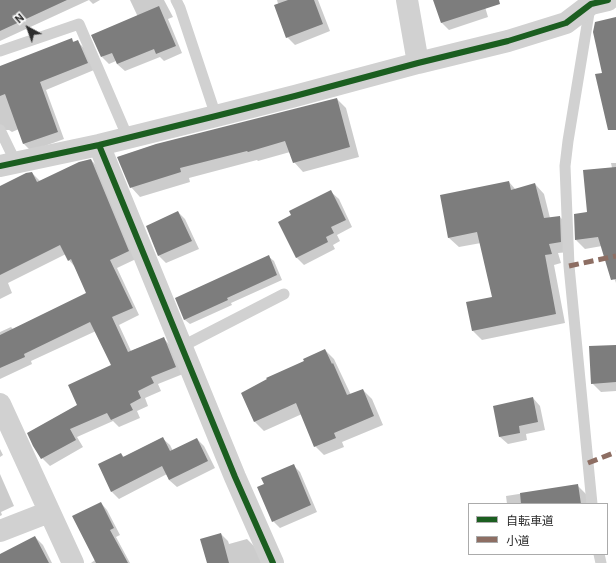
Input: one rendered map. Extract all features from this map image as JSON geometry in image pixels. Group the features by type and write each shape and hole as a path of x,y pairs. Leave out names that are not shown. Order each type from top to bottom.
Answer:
{"street":[{"path":"407,0 418,63"},
{"path":"8,165 128,138 508,41 566,23 596,1"},
{"path":"99,145 235,477 273,563"},
{"path":"0,404 73,563"},
{"path":"0,531 49,512"}],"lane":[{"path":"176,0 216,116"},
{"path":"592,503 568,266 565,166 568,141 596,1"},
{"path":"0,51 79,24 128,138"},
{"path":"0,130 8,165"},
{"path":"181,347 284,294"}],"building":[{"path":"0,0 67,0 0,31"},
{"path":"288,0 314,0 323,24 286,38 274,5"},
{"path":"433,0 499,0 500,4 441,23"},
{"path":"159,6 176,46 156,54 154,49 117,64 112,53 101,57 91,35"},
{"path":"616,17 616,130 608,130 595,74 602,73 593,32 595,22"},
{"path":"72,38 73,42 78,40 88,63 40,82 58,132 23,144 5,94 0,96 0,66"},
{"path":"337,98 350,147 293,163 285,141 248,152 247,151 180,168 181,172 130,188 117,157 156,144"},
{"path":"91,159 129,251 110,260 133,308 112,317 128,352 164,337 176,367 151,377 154,383 138,391 141,398 130,404 133,410 111,420 107,413 70,429 76,440 41,459 27,433 77,405 68,385 111,365 90,322 24,354 25,357 0,368 0,335 86,293 71,259 68,261 60,245 0,275 0,186 26,173 32,172 37,182 79,162"},
{"path":"616,167 616,279 611,280 598,237 575,240 574,214 587,212 583,170"},
{"path":"509,181 511,190 535,183 544,218 560,216 561,242 549,244 552,254 545,255 556,314 472,331 466,302 492,297 477,232 448,238 440,195"},
{"path":"331,190 346,220 331,227 334,233 326,237 328,242 296,258 278,222 291,215 289,211"},
{"path":"178,211 192,241 158,256 146,226"},
{"path":"269,255 277,275 184,320 175,298"},
{"path":"616,345 616,382 591,384 589,346"},
{"path":"325,349 347,395 363,389 374,416 334,433 336,438 314,447 296,403 254,422 241,393 267,379 266,378 304,361 303,359"},
{"path":"533,397 538,422 519,426 520,433 499,437 493,406"},
{"path":"163,437 170,451 197,438 208,461 169,480 162,466 111,492 98,464 121,453 123,457"},
{"path":"294,464 311,505 272,522 257,487 264,484 261,478"},
{"path":"578,484 581,503 521,503 520,493"},
{"path":"101,502 114,528 110,530 128,563 96,563 72,516"},
{"path":"221,533 229,563 207,563 200,539"},
{"path":"35,536 49,563 0,563 0,554"}],"marked path":[{"path":"569,266 616,256"},
{"path":"588,463 616,452"}],"cycle path":[{"path":"0,166 99,145 508,41 566,23 591,4 608,0"},
{"path":"99,145 235,477 273,563"}]}
